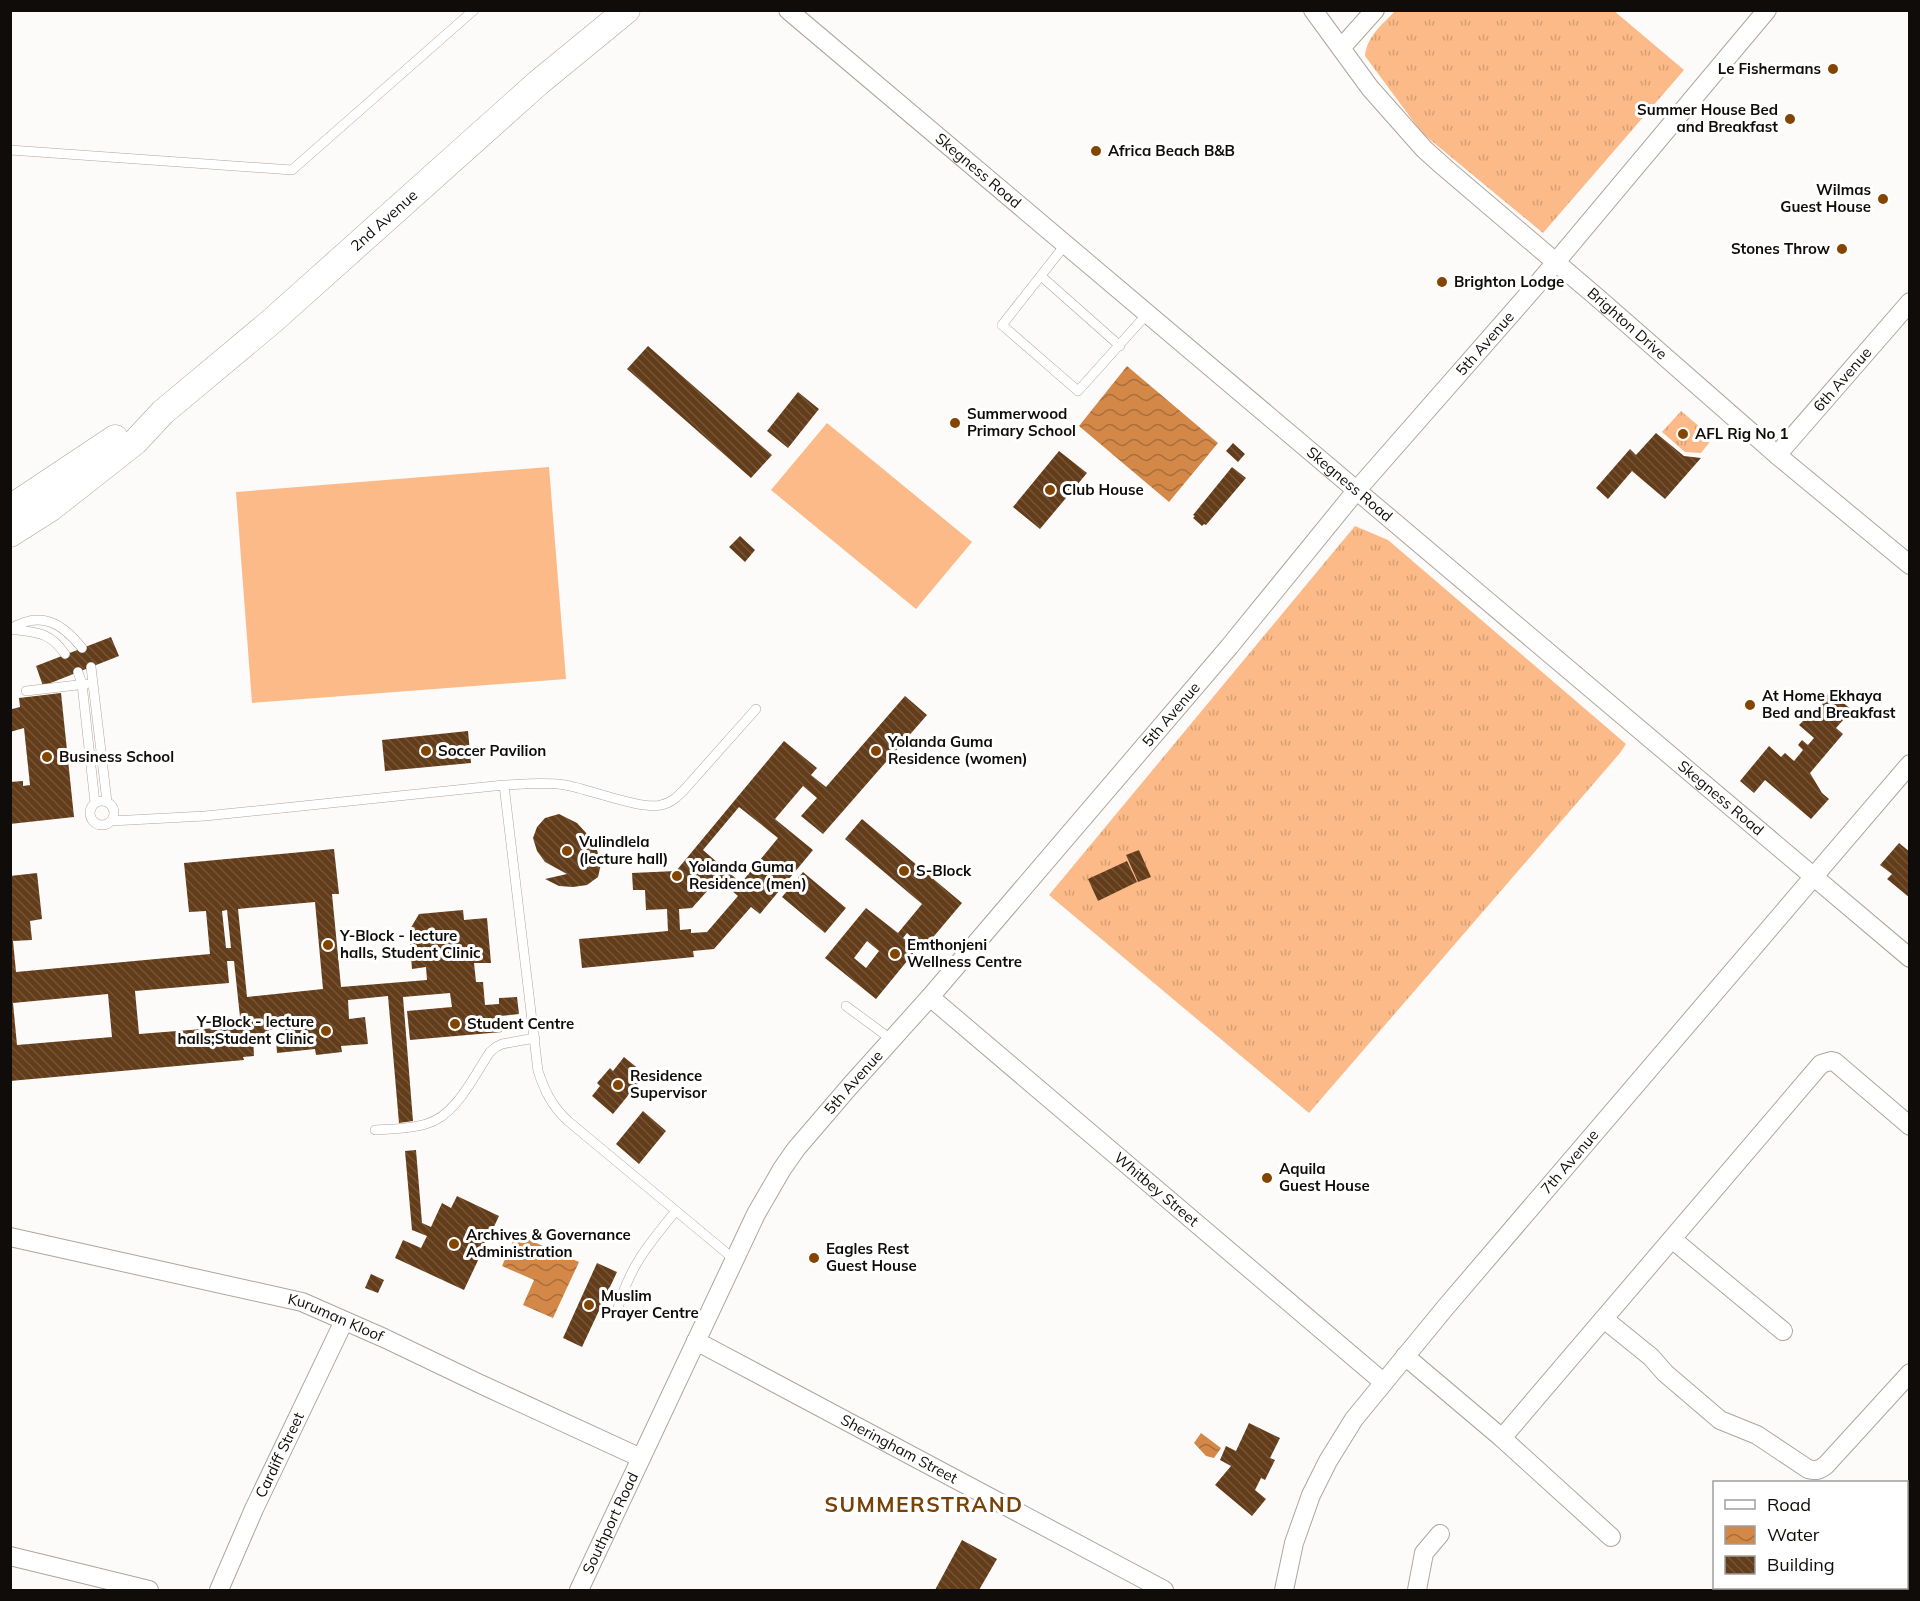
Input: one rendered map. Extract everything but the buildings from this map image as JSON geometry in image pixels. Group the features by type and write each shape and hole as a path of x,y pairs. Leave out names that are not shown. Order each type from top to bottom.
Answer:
{"street":[{"name":"2nd Avenue","path":"13,521 127,430 163,412 272,321 603,23 627,10"},
{"name":"Skegness Road","path":"788,10 1910,958"},
{"name":"Brighton Drive","path":"1313,10 1370,88 1424,149 1777,455 1910,565"},
{"path":"1341,48 1376,10"},
{"name":"5th Avenue","path":"641,1458 756,1214 782,1168 1229,647 1356,491 1555,262 1767,10"},
{"name":"6th Avenue","path":"1777,455 1910,302"},
{"name":"7th Avenue","path":"1284,1590 1294,1544 1315,1486 1344,1433 1405,1356 1910,765"},
{"name":"Whitbey Street","path":"930,997 1383,1382"},
{"path":"1502,1438 1821,1064 1835,1062 1910,1126"},
{"name":"Kuruman Kloof","path":"10,1237 302,1302 641,1458"},
{"path":"1672,1239 1783,1331"},
{"path":"1604,1319 1651,1357 1665,1373 1720,1420 1756,1435 1814,1471 1826,1465 1910,1373"},
{"name":"Cardiff Street","path":"219,1590 254,1509 344,1321"},
{"name":"Sheringham Street","path":"696,1341 1164,1590"},
{"path":"1405,1356 1502,1438 1611,1537"},
{"name":"Southport Road","path":"579,1590 641,1458"},
{"path":"1417,1590 1424,1553 1440,1534"},
{"path":"10,1556 149,1590"}],"lane":[{"path":"10,150 292,170 474,10"},
{"path":"1065,245 1002,326 1078,391 1147,314"},
{"path":"1041,276 1120,346"},
{"path":"11,629 23,622 45,620 67,630 82,648"},
{"path":"11,629 40,633 50,637 65,654"},
{"path":"91,667 106,802"},
{"path":"78,672 82,684 95,803"},
{"path":"26,691 93,683"},
{"path":"111,821 114,816 111,805 101,801 91,807 90,813 95,823 100,825 111,821 206,816 504,785 548,783 567,785 645,805 662,805 672,801 684,790 756,709"},
{"path":"504,785 538,1071 550,1102 558,1112 675,1212 735,1260"},
{"path":"846,1006 892,1040"},
{"path":"375,1130 415,1127 438,1120 454,1106 490,1052 496,1047 534,1038"},
{"path":"618,1308 631,1272 647,1246 675,1212"}],"green space":[{"path":"1613,10 1684,70 1543,233 1422,133 1365,56 1372,37 1395,11"},
{"path":"1681,411 1713,438 1701,453 1685,452 1662,432"},
{"path":"827,423 972,542 916,609 771,490"},
{"path":"549,467 566,679 252,703 236,492"},
{"path":"1355,526 1388,540 1626,744 1309,1113 1049,895"}],"water":[{"path":"1127,366 1218,443 1169,502 1079,426"},
{"path":"516,1234 579,1262 553,1318 523,1305 534,1280 502,1266"},
{"path":"1201,1433 1221,1448 1214,1458 1206,1456 1194,1443"}],"place":[{"name":"Le Fishermans","path":"1833,69"},
{"name":"Summer House Bed and Breakfast","path":"1790,119"},
{"name":"Africa Beach B&B","path":"1096,151"},
{"name":"Wilmas Guest House","path":"1883,199"},
{"name":"Stones Throw","path":"1842,249"},
{"name":"Brighton Lodge","path":"1442,282"},
{"name":"Summerwood Primary School","path":"955,423"},
{"name":"AFL Rig No 1","path":"1683,434"},
{"name":"Club House","path":"1050,490"},
{"name":"At Home Ekhaya Bed and Breakfast","path":"1750,705"},
{"name":"Soccer Pavilion","path":"426,751"},
{"name":"Yolanda Guma Residence (women)","path":"876,751"},
{"name":"Business School","path":"47,757"},
{"name":"Vulindlela (lecture hall)","path":"567,851"},
{"name":"S-Block","path":"904,871"},
{"name":"Yolanda Guma Residence (men)","path":"677,876"},
{"name":"Y-Block - lecture halls, Student Clinic","path":"328,945"},
{"name":"Emthonjeni Wellness Centre","path":"895,954"},
{"name":"Student Centre","path":"455,1024"},
{"name":"Y-Block - lecture halls;Student Clinic","path":"326,1031"},
{"name":"Residence Supervisor","path":"618,1085"},
{"name":"Aquila Guest House","path":"1267,1178"},
{"name":"Archives & Governance Administration","path":"454,1244"},
{"name":"Eagles Rest Guest House","path":"814,1258"},
{"name":"Muslim Prayer Centre","path":"589,1305"}],"district":[{"name":"SUMMERSTRAND","path":"924,1505"}]}
